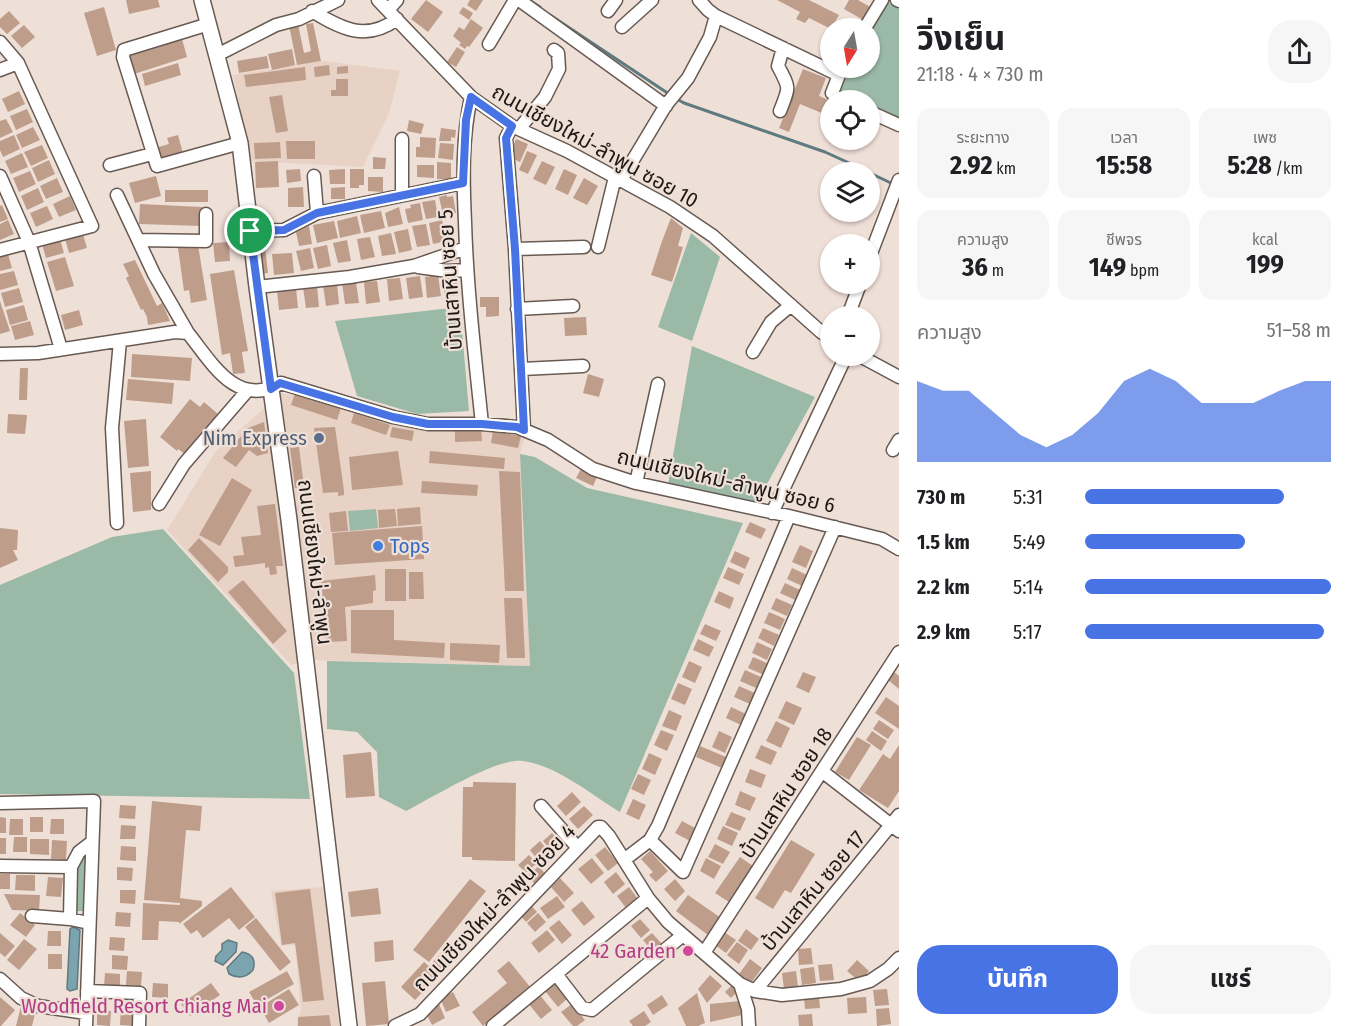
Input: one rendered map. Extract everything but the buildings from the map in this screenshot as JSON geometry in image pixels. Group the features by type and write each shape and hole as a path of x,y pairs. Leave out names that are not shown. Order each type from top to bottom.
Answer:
{"main road":[{"name":"ถนนเชียงใหม่-ลำพูน","path":"202,0 240,143 289,520 349,1026"}],"street":[{"path":"218,55 276,25 299,19 338,0"},
{"name":"ถนนเชียงใหม่-ลำพูน ซอย 10","path":"378,0 471,97 516,128 567,151 670,207 713,236 820,331"},
{"path":"312,12 335,26 366,32 384,29 393,15 397,0"},
{"path":"489,44 517,0 666,106"},
{"path":"608,11 616,0"},
{"path":"622,27 652,0"},
{"path":"699,0 716,16 820,63"},
{"path":"870,18 879,1"},
{"path":"598,246 618,179 666,106 688,78 710,37 716,16"},
{"path":"208,24 124,50 123,57 157,166 240,143"},
{"path":"0,42 18,63 92,226 0,250"},
{"path":"780,111 788,88 786,79 778,66 783,48"},
{"path":"524,430 515,249 506,138 545,97 559,69 558,53 554,50"},
{"path":"0,70 18,63"},
{"name":"บ้านเสาหิน ซอย 5","path":"471,97 466,120 463,183 467,270 482,424"},
{"path":"880,116 899,125"},
{"path":"402,139 402,194"},
{"path":"110,165 152,154"},
{"path":"0,176 29,242 61,349"},
{"path":"314,176 317,213"},
{"path":"250,231 284,230 317,213 463,183"},
{"path":"879,234 897,188"},
{"path":"117,195 154,274 188,333 230,383 248,392 184,464 159,504"},
{"path":"138,240 206,241 206,214"},
{"path":"257,287 414,266 466,248"},
{"path":"515,249 584,248"},
{"path":"414,266 448,271 467,270"},
{"path":"753,352 771,322 791,305"},
{"path":"517,309 573,306"},
{"path":"0,354 38,353 175,332 188,333"},
{"path":"117,523 112,428 120,341"},
{"path":"522,369 583,366"},
{"path":"772,513 841,366"},
{"path":"878,366 899,378"},
{"name":"ถนนเชียงใหม่-ลำพูน ซอย 6","path":"248,392 258,393 280,383 393,417 428,424 482,424 517,427 548,440 593,469 636,483 835,527 882,539 899,549"},
{"path":"636,483 658,384"},
{"path":"624,860 650,840 658,826 789,516"},
{"path":"650,840 683,873 835,527"},
{"name":"บ้านเสาหิน ซอย 18","path":"704,953 899,652"},
{"path":"823,772 897,824"},
{"path":"0,803 94,801 86,1026"},
{"path":"540,806 578,849"},
{"name":"บ้านเสาหิน ซอย 17","path":"755,991 897,824"},
{"name":"ถนนเชียงใหม่-ลำพูน ซอย 4","path":"394,1026 420,1014 596,829 601,827 648,898 683,935 740,984 755,991 782,995 841,989 870,981 898,965"},
{"path":"70,919 71,867 79,852 92,842"},
{"path":"0,866 71,867"},
{"path":"493,1026 648,898"},
{"path":"32,916 89,923"},
{"path":"556,974 582,1008 592,1010 683,935"},
{"path":"0,979 21,998 38,1006 86,1013"},
{"path":"740,984 748,1009 749,1026"},
{"path":"87,991 140,993 139,1026"},
{"path":"420,1014 425,1026"}],"shaded area":[{"path":"324,61 400,71 389,113 363,167 251,161 233,75"},
{"path":"281,393 351,409 419,430 462,428 525,435 520,454 530,666 314,660 291,665 167,530 216,451"},
{"path":"324,887 339,1026 297,1026 301,1011 295,945 281,946 271,891"}],"green space":[{"path":"887,1 899,9 899,121 880,112 880,90 839,90 846,78 880,78 880,18 877,18"},
{"path":"691,233 720,257 692,341 658,327"},
{"path":"460,307 469,411 417,414 357,396 335,321"},
{"path":"692,346 815,397 756,504 668,485"},
{"path":"520,454 535,457 587,488 743,523 620,812 561,775 523,761 497,765 406,811 379,797 377,752 357,732 327,729 327,661 530,666"},
{"path":"376,509 378,528 350,531 348,511"},
{"path":"163,529 294,673 310,799 0,794 0,585 112,537"},
{"path":"86,856 83,911 74,911 76,861"}],"water":[{"path":"73,927 80,930 77,989 70,991 67,989 70,929"},
{"path":"228,940 237,943 236,952 223,965 215,961 216,956 222,950 222,944"},
{"path":"242,952 253,958 253,970 248,975 236,977 229,974 227,968"}],"waterway":[{"path":"529,0 540,7"},
{"path":"550,15 669,94"},
{"path":"675,98 847,162"},
{"path":"880,178 895,185"}],"place":[{"name":"Nim Express","path":"319,438"},
{"name":"Tops","path":"378,546"},
{"name":"42 Garden","path":"688,951"},
{"name":"Woodfield Resort Chiang Mai","path":"279,1006"}],"route":[{"path":"471,97 512,126 506,138 515,249 524,430 517,427 482,424 428,424 393,417 280,383 271,389 250,231 284,230 317,213 463,183 466,120 471,97"}]}
